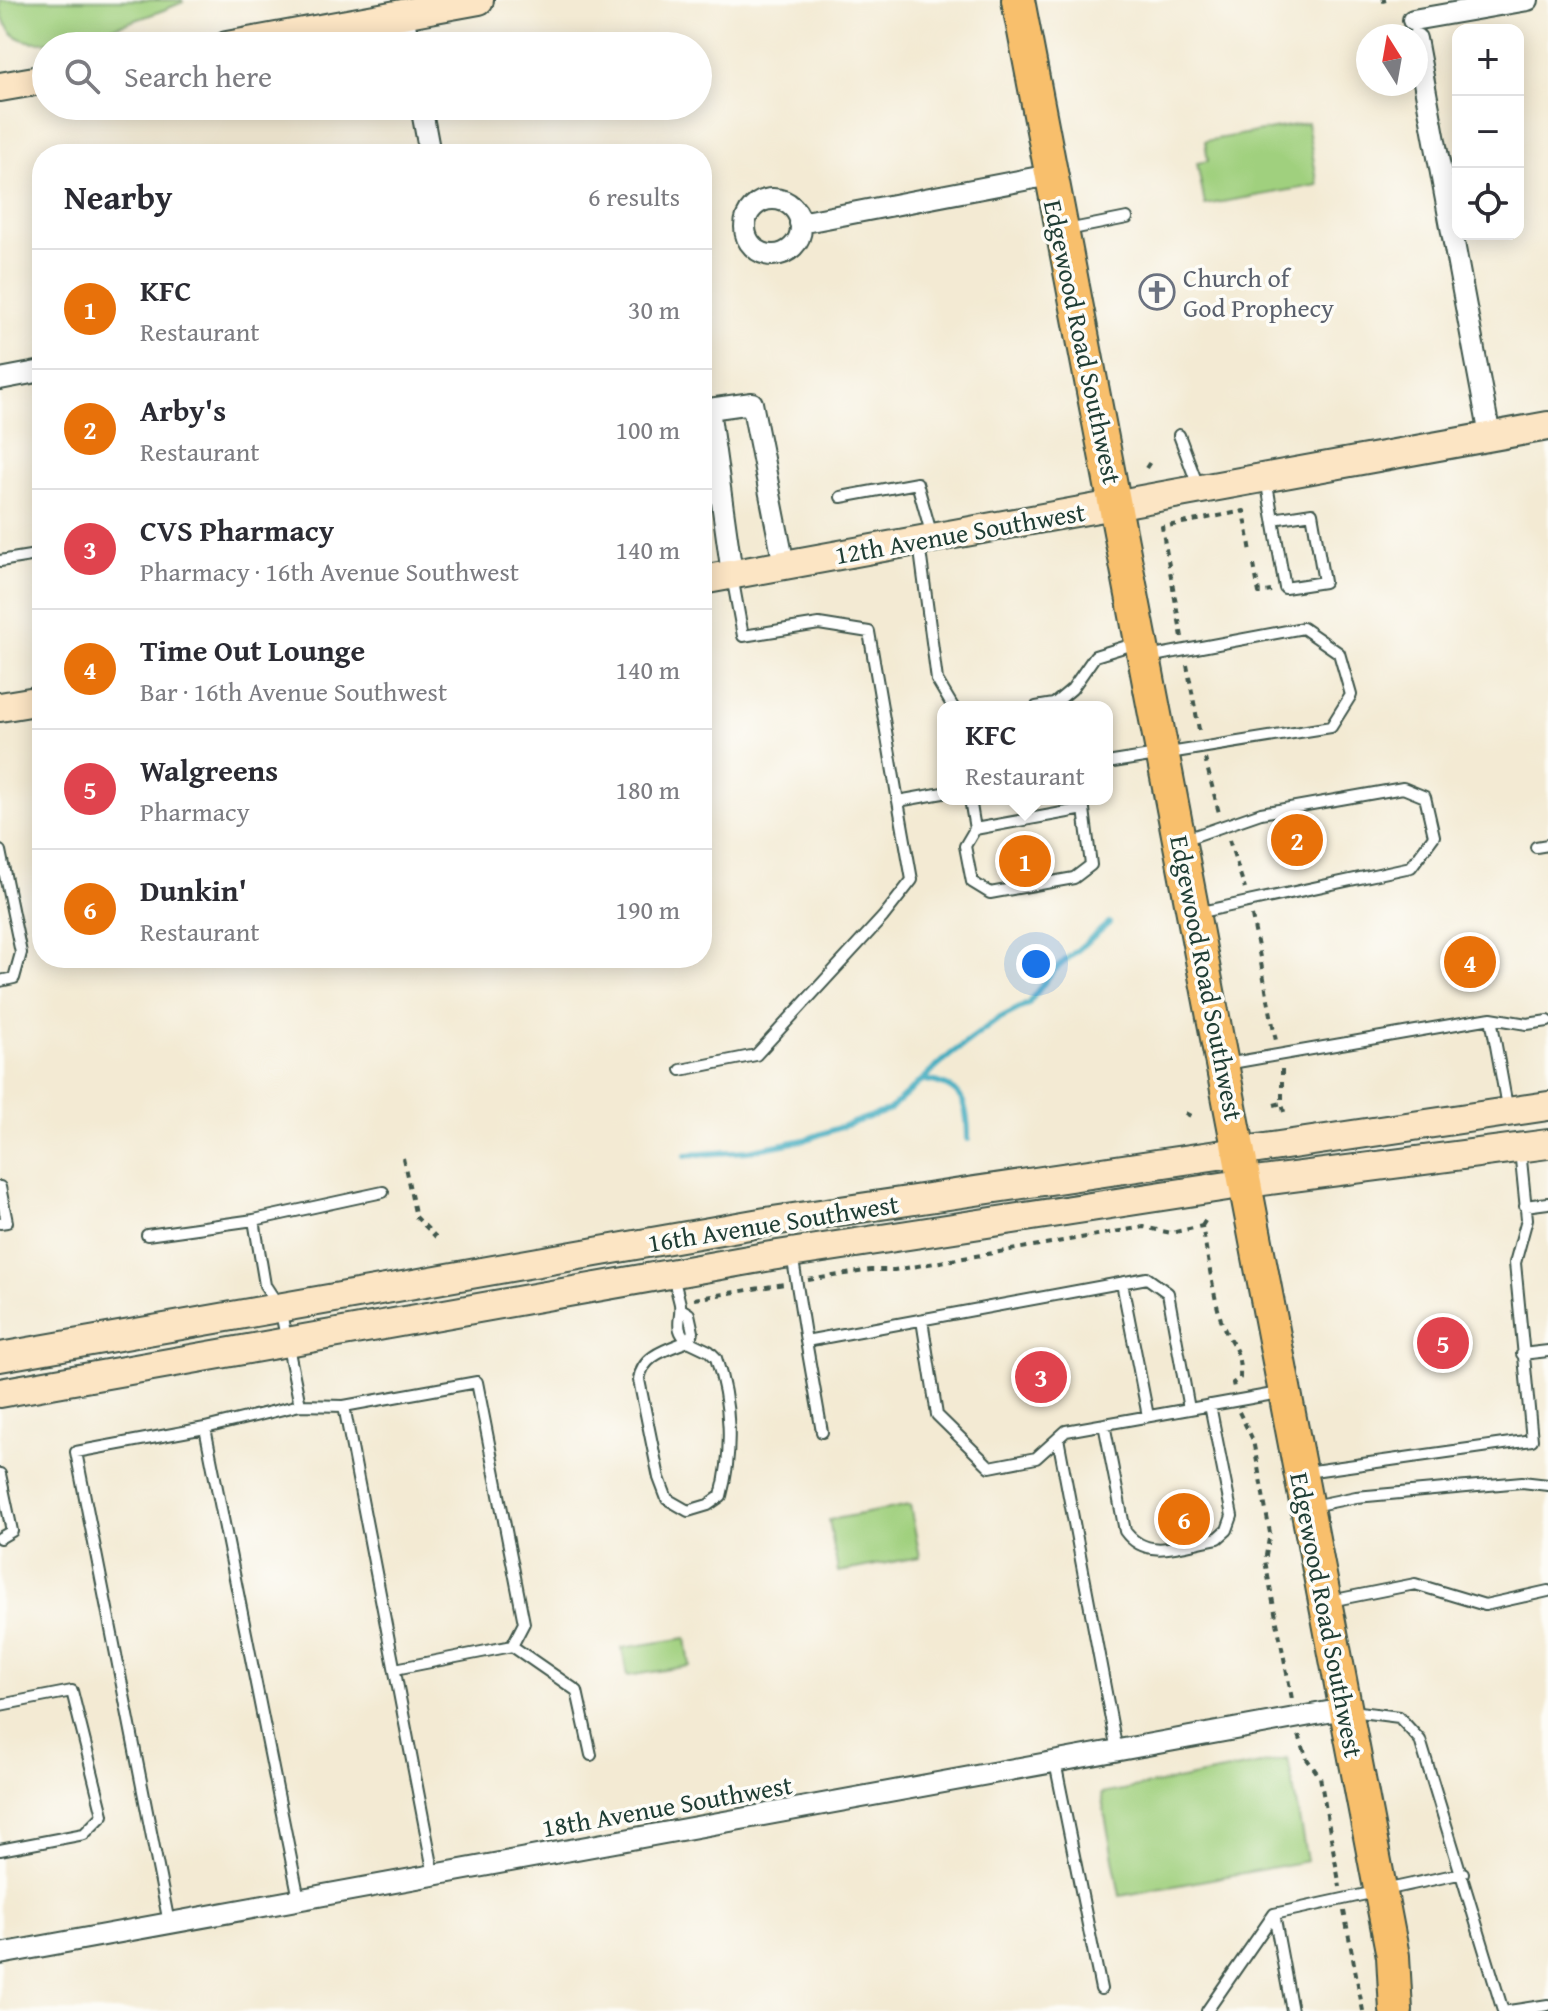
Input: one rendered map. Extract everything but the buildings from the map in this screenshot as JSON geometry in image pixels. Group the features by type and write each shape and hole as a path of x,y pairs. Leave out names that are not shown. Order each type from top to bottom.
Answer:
{"main road":[{"path":"291,32 369,15 403,14 479,0"},
{"name":"Edgewood Road Southwest","path":"1018,0 1241,1150 1393,1956 1396,2011"},
{"path":"0,87 32,81"},
{"name":"12th Avenue Southwest","path":"712,578 1548,426"},
{"path":"0,707 32,702"},
{"name":"16th Avenue Southwest","path":"0,1357 766,1222 1548,1106"},
{"name":"16th Avenue Southwest","path":"0,1393 792,1253 1247,1183 1548,1144"},
{"name":"Edgewood Road Southwest","path":"1393,1956 1413,2011"}],"street":[{"path":"1413,24 1528,0"},
{"path":"403,14 406,32"},
{"path":"1426,96 1490,436"},
{"path":"424,120 428,144"},
{"path":"800,223 1050,175"},
{"path":"0,379 32,373"},
{"path":"712,409 752,403 784,565"},
{"path":"712,448 732,574"},
{"name":"18th Avenue Southwest","path":"0,1954 1344,1709"}],"lane":[{"path":"1061,231 1127,218"},
{"path":"1179,435 1199,489"},
{"path":"1266,477 1273,519 1285,588 1324,582 1312,513 1273,519"},
{"path":"841,497 917,483 937,680 949,701"},
{"path":"0,561 32,556"},
{"path":"681,1070 756,1055 883,917 912,880 869,632 819,624 743,636 732,574"},
{"path":"1058,701 1072,689 1095,656 1144,650 1184,650 1303,628 1339,653 1351,695 1331,727 1113,762"},
{"path":"1181,840 1261,813 1403,788 1425,797 1434,836 1411,867 1195,914"},
{"path":"898,801 937,794"},
{"path":"971,805 975,829 965,846 972,882 990,893 1074,878 1091,865 1084,805"},
{"path":"975,829 1080,805"},
{"path":"1536,847 1548,845"},
{"path":"0,851 21,953 14,978 0,981"},
{"path":"1491,1018 1508,1112"},
{"path":"1224,1065 1491,1018 1527,1024 1548,1021"},
{"path":"1300,1472 1532,1440 1515,1263 1527,1219 1520,1148"},
{"path":"0,1187 7,1222 0,1223"},
{"path":"147,1235 254,1220 383,1192"},
{"path":"1525,1206 1548,1203"},
{"path":"254,1220 265,1285 280,1308 300,1405"},
{"path":"792,1253 822,1432"},
{"path":"673,1274 680,1305 676,1318 678,1326 688,1341 716,1358 730,1439 729,1465 721,1496 708,1505 688,1511 674,1506 667,1499 659,1478 639,1380 640,1370 648,1360 688,1341"},
{"path":"806,1341 1147,1278 1168,1293 1189,1409"},
{"path":"1122,1283 1148,1416"},
{"path":"922,1320 937,1415 990,1467 1036,1458 1066,1431 1285,1392"},
{"path":"1522,1354 1548,1351"},
{"path":"169,1923 76,1452 205,1428 300,1405 344,1406 477,1382 524,1623 512,1646"},
{"path":"1104,1424 1125,1531 1134,1544 1146,1551 1218,1538 1227,1530 1232,1516 1210,1405"},
{"path":"344,1406 434,1875"},
{"path":"205,1428 299,1899"},
{"path":"1058,1438 1117,1751"},
{"path":"0,1474 12,1531 0,1538"},
{"path":"1306,1507 1356,1497 1508,1483 1548,1485"},
{"path":"1324,1603 1415,1584 1485,1605 1548,1591"},
{"path":"395,1669 512,1646 577,1691 591,1755"},
{"path":"0,1705 72,1691 103,1815 84,1834 0,1850"},
{"path":"1344,1709 1399,1717 1420,1740 1506,2011 1548,2005"},
{"path":"1055,1762 1101,1989"},
{"path":"1207,2011 1274,1914 1463,1873"},
{"path":"1274,1914 1292,2011"}],"path":[{"path":"1146,468 1152,459"},
{"path":"1251,552 1244,511 1162,527 1203,746 1224,826 1249,902 1279,1054 1284,1112"},
{"path":"1254,565 1259,593 1285,588"},
{"path":"1274,1105 1282,1103"},
{"path":"1185,1113 1195,1118"},
{"path":"403,1158 416,1217 436,1237"},
{"path":"1208,1216 1202,1226 1222,1323 1235,1342 1240,1363 1240,1378 1233,1383 1241,1420 1253,1440 1270,1533 1265,1561 1295,1718 1301,1746 1320,1777 1363,2011"},
{"path":"680,1305 796,1282 871,1270 894,1270 1144,1227 1171,1233 1202,1226"}],"green space":[{"path":"0,0 183,2 96,32 32,32 32,41 13,34 1,12"},
{"path":"1307,123 1318,185 1205,205 1197,163 1208,161 1205,141"},
{"path":"910,1505 920,1557 838,1572 829,1520"},
{"path":"686,1638 690,1666 627,1676 622,1648"},
{"path":"1288,1759 1307,1861 1120,1896 1101,1794"}],"waterway":[{"path":"686,1155 748,1151 804,1140 889,1110 950,1055 998,1019 1028,1004 1052,972 1109,923"},
{"path":"925,1080 948,1086 961,1098 967,1115 968,1139"}],"place":[{"name":"Church of God Prophecy","path":"1157,292"},
{"name":"Arby's","path":"1297,840"},
{"name":"KFC","path":"1025,861"},
{"name":"Time Out Lounge","path":"1470,962"},
{"name":"Walgreens","path":"1443,1343"},
{"name":"CVS Pharmacy","path":"1041,1377"},
{"name":"Dunkin'","path":"1184,1519"}]}
